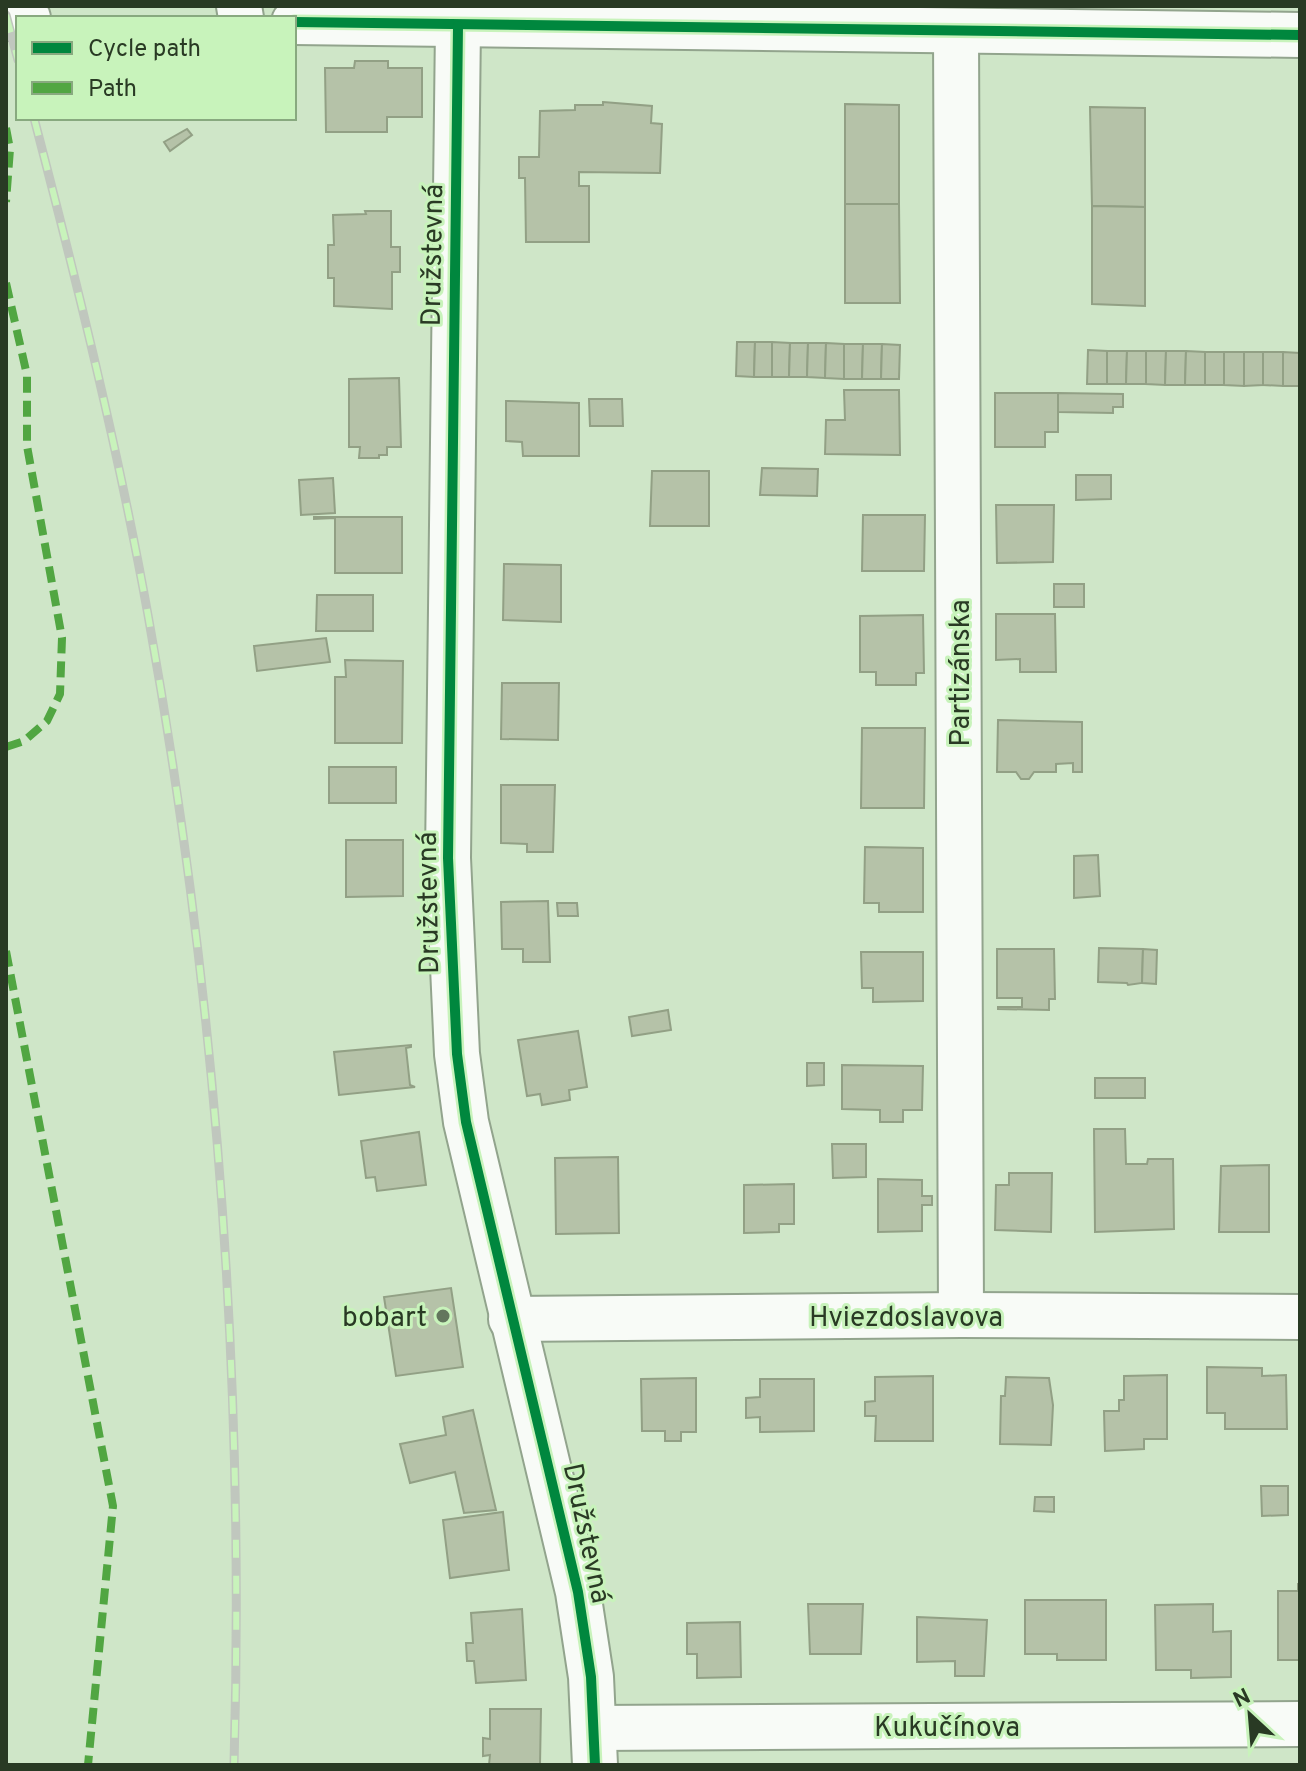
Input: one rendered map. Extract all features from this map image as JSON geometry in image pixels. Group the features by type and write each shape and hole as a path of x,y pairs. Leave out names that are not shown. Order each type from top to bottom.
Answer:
{"street":[{"path":"296,22 405,15 458,26 956,32 1043,19 1300,35"},
{"name":"Družstevná","path":"458,26 448,858 457,1054 466,1122 578,1592 591,1677 595,1746"},
{"name":"Partizánska","path":"956,32 961,1315"},
{"name":"Hviezdoslavova","path":"511,1319 961,1315 1300,1317"},
{"name":"Kukučínova","path":"595,1746 1300,1724"}],"building":[{"path":"355,61 388,61 388,68 422,68 422,117 387,117 387,132 326,132 325,68 354,68"},
{"path":"603,102 652,106 651,123 662,124 660,173 579,172 579,186 589,186 589,242 526,242 525,178 519,178 519,157 539,157 540,111 575,110 575,105 603,105"},
{"path":"845,104 899,105 899,204 845,204"},
{"path":"1090,107 1145,108 1145,207 1092,206"},
{"path":"187,129 192,135 170,151 164,142"},
{"path":"845,204 899,204 900,303 845,303"},
{"path":"1092,206 1145,207 1145,306 1092,304"},
{"path":"365,211 391,211 391,247 400,247 400,272 392,272 392,309 334,306 334,278 328,278 328,245 334,245 333,215 366,214"},
{"path":"737,342 755,342 754,377 736,376"},
{"path":"755,342 772,342 772,377 754,377"},
{"path":"772,342 790,343 789,377 772,377"},
{"path":"790,343 808,343 807,377 789,377"},
{"path":"808,343 826,343 825,378 807,377"},
{"path":"826,343 844,344 844,379 825,378"},
{"path":"844,344 863,344 862,379 844,379"},
{"path":"863,344 882,344 881,379 862,379"},
{"path":"882,344 900,345 899,379 881,379"},
{"path":"1088,350 1107,351 1107,384 1087,384"},
{"path":"1107,351 1127,351 1126,384 1107,384"},
{"path":"1127,351 1146,351 1146,384 1126,384"},
{"path":"1146,351 1166,351 1165,385 1146,384"},
{"path":"1166,351 1186,351 1185,385 1165,385"},
{"path":"1186,351 1205,352 1205,385 1185,385"},
{"path":"1205,352 1224,352 1224,385 1205,385"},
{"path":"1224,352 1244,352 1244,386 1224,385"},
{"path":"1244,352 1263,352 1263,385 1244,386"},
{"path":"1263,352 1283,352 1283,386 1263,385"},
{"path":"1283,352 1300,353 1300,386 1283,386"},
{"path":"399,378 401,447 387,447 387,455 379,455 379,458 359,458 360,447 349,447 349,379"},
{"path":"844,390 899,390 900,455 825,454 826,420 845,420"},
{"path":"995,393 1058,393 1058,432 1045,432 1045,447 995,447"},
{"path":"1058,393 1123,394 1123,407 1113,407 1113,413 1058,412"},
{"path":"589,399 622,399 623,426 590,426"},
{"path":"506,401 579,403 579,456 523,456 522,442 506,441"},
{"path":"762,468 818,469 817,496 760,495"},
{"path":"652,471 709,471 709,526 650,526"},
{"path":"1076,475 1111,475 1111,499 1076,500"},
{"path":"333,478 335,513 301,515 299,480"},
{"path":"996,505 1054,505 1053,562 997,563"},
{"path":"863,515 925,515 924,571 862,571"},
{"path":"314,517 402,517 402,573 335,573 335,518"},
{"path":"504,564 561,565 561,622 503,620"},
{"path":"1054,584 1084,584 1084,607 1054,607"},
{"path":"317,595 373,595 373,631 316,631"},
{"path":"996,614 1055,614 1056,672 1020,672 1020,659 996,660"},
{"path":"923,615 924,673 916,673 916,685 876,685 876,672 860,672 860,616"},
{"path":"326,638 330,662 257,671 254,646"},
{"path":"345,660 403,661 402,743 335,743 335,677 346,677"},
{"path":"502,683 559,683 558,740 501,739"},
{"path":"998,720 1082,722 1082,772 1073,772 1073,763 1056,764 1056,772 1034,772 1029,779 1021,779 1016,772 997,772"},
{"path":"862,728 925,728 924,808 861,808"},
{"path":"329,767 396,767 396,803 329,803"},
{"path":"501,785 555,785 553,852 527,852 527,844 501,843"},
{"path":"346,840 403,840 403,896 346,897"},
{"path":"865,847 923,848 923,912 879,912 879,903 864,903"},
{"path":"1098,855 1100,896 1074,898 1074,856"},
{"path":"548,901 550,962 523,962 523,949 502,949 501,902"},
{"path":"557,903 577,903 578,916 558,916"},
{"path":"1099,948 1143,949 1142,983 1098,982"},
{"path":"997,949 1054,949 1055,999 1049,999 1049,1010 998,1009 1022,1007 1022,998 997,998"},
{"path":"1143,949 1157,950 1156,984 1142,983"},
{"path":"861,952 923,952 923,1001 873,1002 873,988 862,988"},
{"path":"668,1010 671,1030 632,1036 629,1017"},
{"path":"578,1031 587,1087 569,1090 570,1100 542,1105 540,1094 527,1096 518,1040"},
{"path":"411,1045 406,1048 410,1085 415,1087 339,1095 334,1052"},
{"path":"807,1063 824,1063 824,1085 807,1086"},
{"path":"842,1065 923,1066 922,1110 903,1110 903,1122 880,1122 880,1110 842,1109"},
{"path":"1095,1078 1145,1078 1145,1098 1095,1098"},
{"path":"1094,1129 1125,1129 1126,1164 1147,1164 1148,1159 1173,1159 1174,1229 1095,1232"},
{"path":"419,1132 426,1185 377,1191 375,1177 366,1178 361,1141"},
{"path":"832,1144 866,1144 866,1177 833,1178"},
{"path":"618,1157 619,1233 556,1234 555,1158"},
{"path":"1269,1165 1269,1232 1219,1232 1221,1166"},
{"path":"1009,1173 1052,1173 1051,1232 995,1230 996,1185 1009,1185"},
{"path":"878,1179 922,1180 922,1196 932,1196 932,1205 922,1205 922,1231 878,1232"},
{"path":"794,1184 794,1224 779,1224 779,1232 744,1233 744,1185"},
{"path":"451,1288 463,1367 396,1376 384,1297"},
{"path":"1207,1367 1262,1368 1262,1376 1286,1375 1287,1429 1225,1429 1225,1413 1207,1413"},
{"path":"1167,1375 1167,1439 1144,1439 1144,1449 1105,1451 1104,1411 1119,1411 1119,1400 1124,1400 1124,1376"},
{"path":"933,1376 933,1441 875,1441 876,1416 865,1416 865,1402 875,1401 875,1377"},
{"path":"1006,1377 1049,1378 1053,1405 1051,1445 1000,1444 1001,1396 1005,1396"},
{"path":"696,1378 696,1432 681,1432 681,1441 665,1441 665,1431 642,1431 641,1379"},
{"path":"760,1379 814,1379 814,1431 760,1432 760,1417 746,1418 746,1398 760,1397"},
{"path":"473,1410 496,1510 464,1513 455,1472 410,1483 400,1444 446,1435 443,1417"},
{"path":"1261,1486 1288,1486 1288,1515 1262,1516"},
{"path":"1035,1497 1054,1497 1054,1512 1034,1511"},
{"path":"503,1512 509,1570 450,1578 443,1520"},
{"path":"1298,1584 1300,1660 1278,1660 1278,1591 1298,1591"},
{"path":"1025,1600 1106,1600 1106,1660 1057,1660 1057,1654 1025,1654"},
{"path":"808,1604 863,1604 861,1654 810,1654"},
{"path":"1213,1604 1213,1632 1231,1631 1231,1677 1191,1678 1191,1670 1156,1670 1155,1605"},
{"path":"522,1609 526,1680 476,1683 474,1661 467,1661 466,1643 473,1643 471,1613"},
{"path":"917,1617 987,1620 984,1676 955,1676 955,1661 917,1662"},
{"path":"740,1622 741,1677 697,1678 697,1654 687,1654 687,1623"},
{"path":"490,1709 541,1709 540,1765 489,1765 490,1755 483,1756 483,1738 490,1739"}],"railway":[{"path":"6,15 16,52"},
{"path":"35,120 124,490 172,757 192,900 221,1188 230,1332 235,1476 234,1765"}],"marked path":[{"path":"6,128 10,149 6,202"},
{"path":"6,283 27,375 27,446 62,638 60,694 47,721 24,741 6,747"},
{"path":"6,951 113,1506 88,1765"}],"cycle path":[{"path":"296,22 1300,35"},
{"path":"458,26 448,858 457,1054 466,1122 578,1592 591,1677 595,1765"}],"place":[{"name":"bobart","path":"443,1316"}]}
